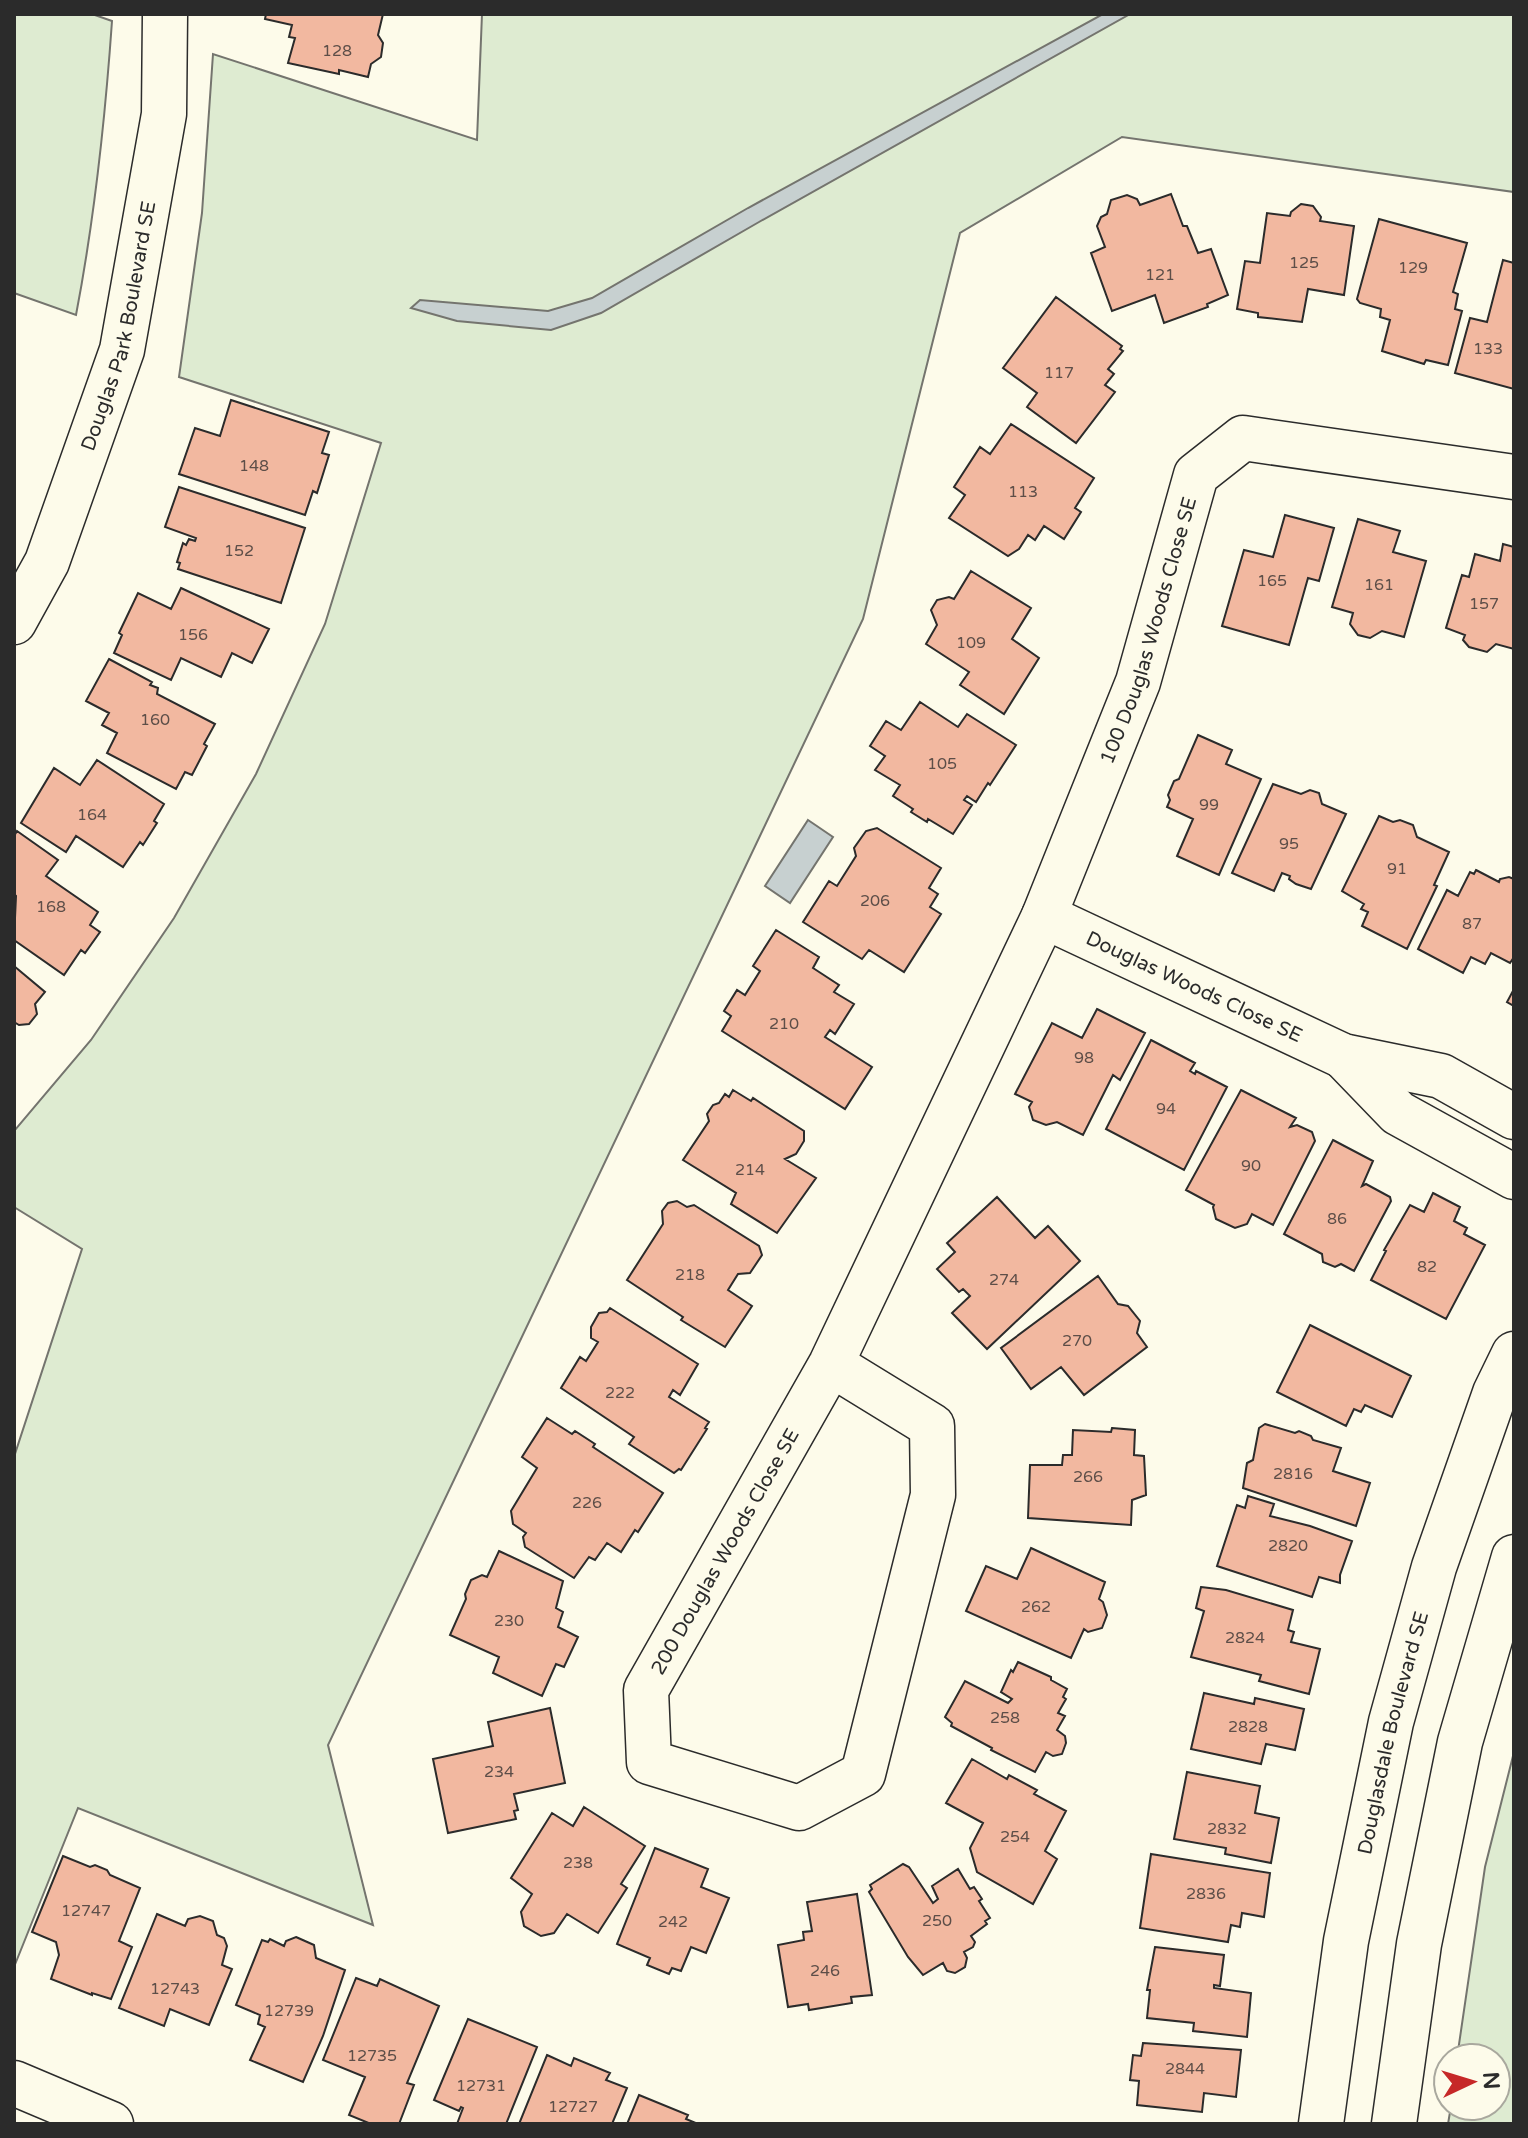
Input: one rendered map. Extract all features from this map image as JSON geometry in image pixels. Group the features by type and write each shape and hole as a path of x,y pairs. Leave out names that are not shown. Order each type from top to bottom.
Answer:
{"street":[{"name":"Douglas Park Boulevard SE","path":"14,622 47,562 122,350 164,114 165,14"},
{"name":"100 Douglas Woods Close SE","path":"1044,916 1138,682 1196,475 1243,438 1514,477"},
{"name":"Douglas Woods Close SE","path":"1044,916 1343,1056 1441,1076 1514,1117"},
{"name":"200 Douglas Woods Close SE","path":"831,1364 932,1426 933,1495 863,1774 799,1808 649,1762 646,1690 831,1364 1044,916"},
{"name":"Douglas Woods Close SE","path":"1343,1056 1398,1113 1514,1177"},
{"name":"Douglasdale Boulevard SE","path":"1321,2124 1346,1941 1391,1722 1434,1567 1495,1393 1514,1354"},
{"path":"1394,2124 1419,1944 1460,1742 1514,1557"},
{"path":"14,2083 91,2120"}],"green space":[{"path":"14,14 92,14 112,21 98,168 76,315 14,293"},
{"path":"482,14 1514,14 1514,192 1122,137 960,233 863,619 328,1745 373,1925 78,1808 14,1967 14,1457 82,1249 14,1207 14,1131 91,1040 174,918 256,774 325,624 381,443 179,377 202,213 213,54 477,140"},
{"path":"1514,1752 1514,2124 1448,2124 1512,2122 1512,2042 1459,2042 1485,1867"}],"shaded area":[{"path":"1103,14 1130,14 601,313 551,330 457,321 411,308 420,300 548,311 592,298 748,208"},
{"path":"808,820 833,837 790,903 765,886"}],"building":[{"path":"266,14 383,14 378,35 383,43 381,57 371,64 368,77 288,63 295,38 289,37 292,25 265,19"},
{"path":"1171,194 1183,226 1187,226 1198,253 1211,249 1228,295 1207,304 1208,307 1164,323 1155,295 1112,311 1091,253 1105,247 1097,226 1101,217 1107,214 1111,200 1127,195 1137,199 1140,205"},
{"path":"1301,204 1313,206 1321,217 1320,221 1354,226 1344,295 1308,289 1302,322 1258,317 1258,313 1237,309 1245,261 1260,263 1267,213 1290,216"},
{"path":"1379,219 1467,243 1453,292 1458,294 1455,309 1462,311 1448,365 1426,360 1424,364 1382,351 1390,320 1380,317 1381,309 1360,303 1357,299"},
{"path":"1503,260 1514,263 1514,389 1455,373 1470,318 1487,322"},
{"path":"1056,297 1122,346 1120,349 1123,351 1108,369 1114,374 1105,385 1115,392 1076,443 1027,407 1037,393 1003,368"},
{"path":"231,400 329,432 322,453 329,455 317,493 313,491 305,515 179,474 195,428 220,436"},
{"path":"1011,424 1094,478 1075,508 1081,512 1064,539 1044,526 1035,540 1028,535 1019,549 1008,556 949,518 965,495 954,487 980,447 990,454"},
{"path":"179,487 305,528 281,603 178,569 183,543 186,545 189,539 195,541 196,538 165,527"},
{"path":"1285,515 1334,528 1319,581 1308,578 1289,645 1222,626 1244,550 1273,557"},
{"path":"1358,519 1400,531 1393,552 1426,561 1404,637 1382,631 1370,638 1358,635 1350,624 1353,613 1332,607"},
{"path":"1503,544 1514,547 1514,649 1496,644 1487,652 1469,647 1463,640 1465,635 1446,628 1462,575 1469,577 1475,554 1500,561"},
{"path":"971,571 1031,608 1012,639 1039,658 1004,714 960,685 969,672 926,644 937,625 931,610 937,600 954,599"},
{"path":"181,588 269,629 252,663 232,653 221,677 181,658 171,680 114,653 122,635 119,633 138,593 171,609"},
{"path":"109,659 152,682 150,685 158,688 157,694 215,724 192,775 185,772 176,789 107,753 117,733 102,725 109,713 86,701"},
{"path":"920,702 958,727 967,714 1016,745 976,802 967,796 964,800 972,805 953,834 911,812 913,809 893,796 900,785 875,770 885,756 870,746 886,721 901,730"},
{"path":"1198,735 1232,750 1226,764 1261,779 1219,875 1177,856 1193,819 1167,807 1174,781 1179,779"},
{"path":"97,760 164,804 154,821 157,823 143,845 140,842 123,867 76,836 66,852 21,823 54,768 80,785"},
{"path":"1273,784 1301,794 1310,790 1319,793 1322,804 1346,814 1311,889 1296,884 1289,879 1290,876 1282,873 1274,891 1232,873"},
{"path":"1379,816 1413,825 1417,837 1449,852 1434,885 1437,886 1407,949 1362,926 1368,912 1361,909 1364,904 1342,891"},
{"path":"877,828 941,868 929,888 938,894 930,907 941,914 904,972 869,950 862,959 803,922 829,881 837,886 856,856 854,848 866,831"},
{"path":"17,831 58,860 46,876 98,912 90,925 100,932 85,953 81,950 64,975 14,940 14,836"},
{"path":"1476,870 1499,882 1509,877 1514,879 1514,957 1510,963 1491,953 1485,964 1471,957 1463,973 1418,949 1447,890 1458,896 1470,872 1474,874"},
{"path":"776,930 819,957 813,968 839,985 834,992 854,1004 835,1034 830,1030 825,1037 872,1067 845,1109 722,1031 731,1016 724,1011 737,990 745,995 760,971 753,966"},
{"path":"14,966 45,992 35,1004 37,1014 29,1024 14,1022"},
{"path":"1514,989 1514,1006 1507,1002"},
{"path":"1097,1009 1145,1033 1120,1080 1113,1075 1083,1135 1057,1122 1046,1125 1033,1120 1029,1107 1032,1102 1015,1094 1052,1023 1082,1038"},
{"path":"1151,1040 1195,1063 1190,1071 1227,1087 1184,1170 1106,1129"},
{"path":"733,1090 751,1101 753,1098 804,1131 804,1141 796,1154 785,1159 816,1178 777,1233 731,1204 736,1193 683,1160 709,1121 707,1114 713,1105 719,1103 725,1094 729,1097"},
{"path":"1241,1090 1296,1118 1290,1127 1297,1125 1312,1132 1315,1141 1273,1225 1252,1214 1247,1224 1235,1228 1216,1219 1214,1205 1186,1190"},
{"path":"1333,1140 1373,1161 1362,1186 1366,1184 1390,1197 1391,1201 1354,1271 1341,1264 1335,1267 1323,1262 1322,1254 1284,1234"},
{"path":"1433,1193 1460,1207 1454,1221 1467,1228 1464,1234 1485,1245 1446,1319 1371,1280 1410,1205 1424,1212"},
{"path":"997,1197 1035,1238 1048,1226 1080,1261 987,1349 952,1313 970,1296 963,1289 959,1292 937,1269 955,1252 947,1243"},
{"path":"677,1201 687,1207 694,1205 759,1246 762,1255 750,1273 738,1274 728,1290 752,1306 725,1347 681,1320 683,1317 627,1280 663,1224 662,1211 668,1203"},
{"path":"1098,1276 1118,1304 1128,1306 1140,1321 1137,1333 1147,1347 1084,1395 1061,1367 1031,1389 1001,1348"},
{"path":"610,1308 698,1364 680,1395 673,1390 669,1397 709,1422 681,1470 674,1473 629,1444 634,1437 561,1388 580,1357 586,1361 598,1342 591,1338 591,1327 599,1313 607,1312"},
{"path":"1310,1325 1411,1376 1392,1417 1365,1405 1361,1412 1354,1409 1346,1426 1277,1392"},
{"path":"547,1418 572,1434 575,1431 595,1444 593,1447 663,1493 621,1552 607,1543 595,1560 589,1557 574,1578 525,1547 523,1537 526,1533 513,1524 511,1511 537,1468 522,1457"},
{"path":"1265,1424 1295,1433 1299,1431 1313,1440 1341,1448 1333,1471 1370,1483 1356,1526 1243,1488 1247,1463 1253,1460 1259,1428"},
{"path":"1112,1428 1135,1430 1134,1455 1144,1456 1146,1495 1132,1500 1131,1525 1028,1518 1030,1465 1062,1465 1063,1455 1072,1455 1073,1430 1111,1432"},
{"path":"1248,1496 1274,1504 1270,1516 1352,1541 1340,1583 1319,1577 1312,1597 1217,1566 1237,1505 1245,1508"},
{"path":"1031,1548 1105,1582 1099,1599 1107,1615 1102,1628 1088,1632 1084,1629 1071,1658 966,1611 986,1566 1017,1579"},
{"path":"499,1551 563,1581 556,1608 563,1612 558,1627 578,1637 564,1667 556,1664 542,1696 493,1673 499,1657 450,1635 471,1580 482,1575 487,1577"},
{"path":"1201,1587 1226,1590 1293,1610 1288,1630 1294,1632 1291,1642 1320,1649 1309,1694 1259,1681 1261,1675 1191,1657 1204,1611 1196,1608"},
{"path":"1018,1662 1051,1677 1067,1689 1063,1697 1066,1699 1058,1713 1065,1716 1057,1730 1065,1736 1062,1754 1053,1756 1046,1752 1035,1772 951,1726 952,1723 945,1717 965,1681 1008,1703 1012,1699 1001,1692"},
{"path":"1204,1693 1254,1704 1255,1698 1304,1709 1295,1750 1266,1744 1261,1764 1191,1749"},
{"path":"550,1708 565,1783 514,1794 518,1810 514,1811 516,1819 448,1833 433,1759 493,1746 488,1722"},
{"path":"972,1759 1007,1779 1009,1775 1037,1790 1034,1794 1066,1811 1045,1851 1057,1859 1033,1904 977,1872 970,1848 983,1823 946,1803"},
{"path":"1187,1772 1260,1786 1255,1813 1279,1818 1271,1863 1225,1854 1226,1848 1174,1839"},
{"path":"584,1807 645,1846 621,1884 627,1888 598,1933 567,1914 554,1933 541,1936 524,1926 521,1912 532,1894 511,1878 552,1813 573,1826"},
{"path":"655,1848 708,1869 701,1887 729,1898 706,1953 691,1947 681,1971 672,1968 669,1974 647,1965 650,1958 617,1944"},
{"path":"1151,1854 1270,1873 1264,1917 1242,1913 1240,1927 1231,1925 1228,1942 1140,1928"},
{"path":"63,1856 90,1867 95,1865 140,1888 119,1941 132,1947 111,1999 51,1979 59,1955 56,1942 32,1932"},
{"path":"903,1864 909,1867 933,1903 938,1899 932,1886 958,1869 970,1889 974,1887 982,1899 979,1901 990,1918 971,1936 975,1942 964,1952 967,1958 965,1967 955,1973 947,1971 943,1963 923,1975 908,1957 869,1892 872,1889 870,1885"},
{"path":"857,1894 872,1995 851,1997 852,2003 809,2010 808,2004 788,2007 778,1945 804,1940 803,1932 812,1931 807,1902"},
{"path":"157,1914 185,1926 188,1919 200,1916 213,1921 217,1935 224,1938 227,1946 222,1965 232,1969 209,2025 170,2009 164,2026 119,2008"},
{"path":"296,1937 314,1945 316,1958 345,1970 323,2036 303,2082 250,2060 265,2027 258,2024 260,2015 236,2005 262,1940 268,1942 270,1939 284,1946 286,1941"},
{"path":"1155,1947 1224,1955 1220,1986 1214,1985 1214,1988 1251,1993 1247,2037 1193,2031 1194,2023 1147,2018 1150,1990 1147,1990"},
{"path":"356,1978 377,1986 380,1979 439,2006 407,2083 414,2085 399,2124 371,2124 349,2115 365,2077 323,2060"},
{"path":"468,2019 537,2047 506,2124 457,2124 463,2108 459,2111 434,2100"},
{"path":"1143,2043 1241,2050 1236,2097 1204,2093 1202,2112 1137,2105 1139,2081 1130,2080 1133,2055 1141,2056"},
{"path":"547,2055 571,2066 574,2058 610,2073 606,2080 627,2088 612,2124 519,2124"},
{"path":"639,2095 688,2115 686,2119 698,2124 627,2124"}]}
